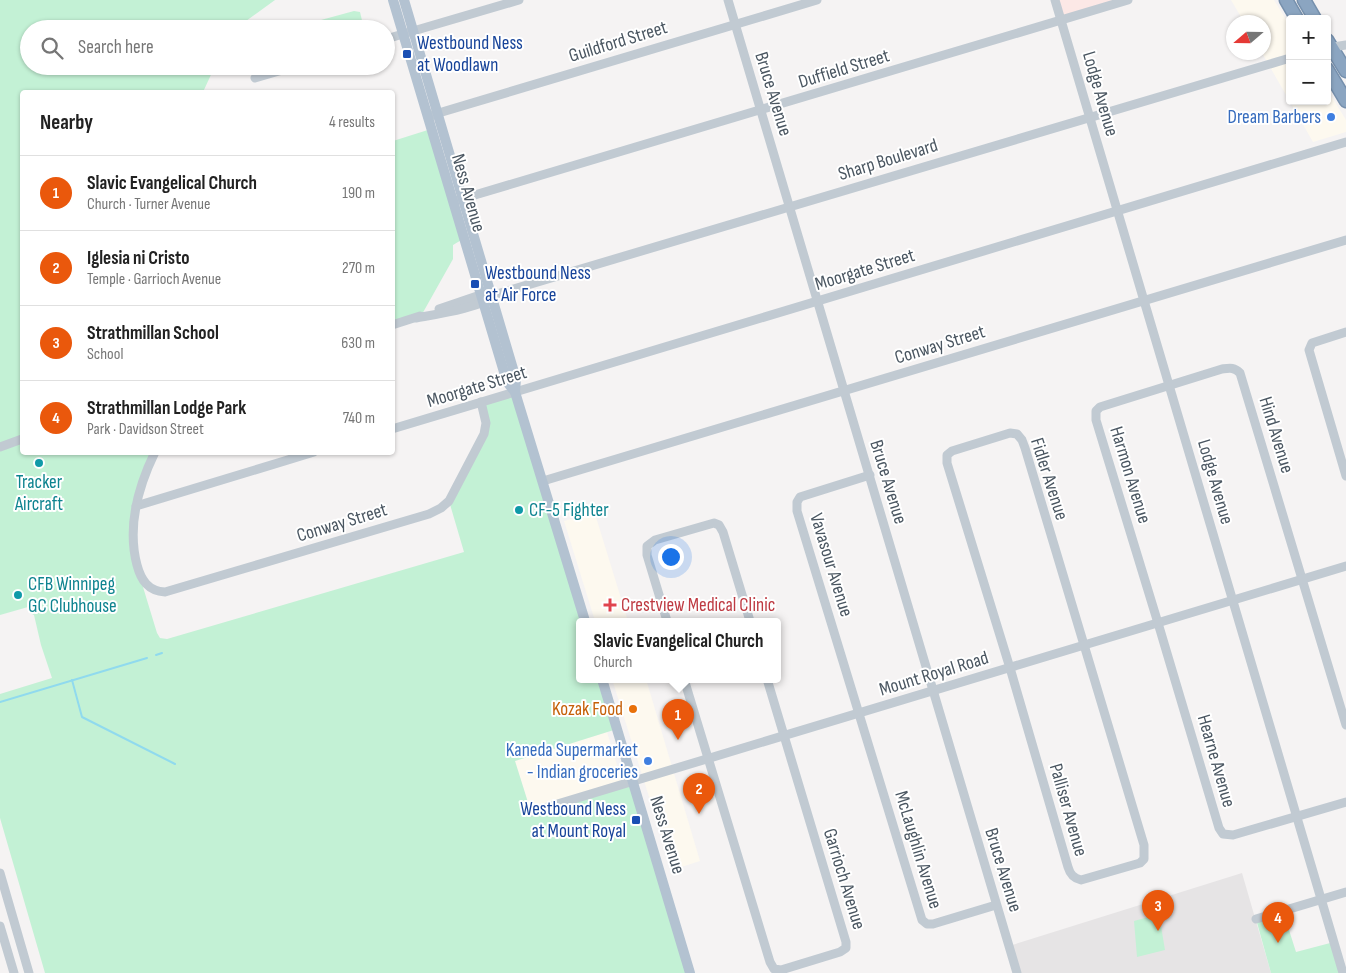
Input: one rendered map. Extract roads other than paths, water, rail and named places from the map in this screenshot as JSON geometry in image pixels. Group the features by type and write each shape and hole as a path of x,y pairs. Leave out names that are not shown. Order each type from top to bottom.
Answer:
{"highway":[{"path":"1286,0 1295,15"},
{"path":"1304,0 1313,15"},
{"path":"1331,48 1346,72"},
{"path":"1331,76 1346,101"}],"main road":[{"name":"Ness Avenue","path":"393,0 408,33 458,200 493,295 516,379 515,392 584,618"},
{"name":"Ness Avenue","path":"404,0 408,33"},
{"name":"Ness Avenue","path":"458,200 481,299 507,382 515,392"},
{"name":"Ness Avenue","path":"603,683 690,973"}],"street":[{"path":"395,37 519,0"},
{"name":"Bruce Avenue","path":"728,0 1017,973"},
{"name":"Guildford Street","path":"432,115 818,0"},
{"name":"Lodge Avenue","path":"1055,0 1343,973"},
{"name":"Duffield Street","path":"458,200 1128,0"},
{"path":"1331,45 1346,45"},
{"name":"Sharp Boulevard","path":"395,324 1286,59"},
{"path":"254,78 264,75"},
{"name":"Moorgate Street","path":"395,428 1346,142"},
{"name":"Conway Street","path":"542,481 1346,240"},
{"path":"1346,332 1312,343 1309,350 1346,476"},
{"name":"Hind Avenue","path":"1169,386 1231,368 1236,369 1240,373 1346,725"},
{"name":"Harmon Avenue","path":"1158,623 1095,416 1096,411 1105,405 1169,386"},
{"name":"Conway Street","path":"136,506 133,524 133,544 141,578 147,586 157,591 173,591 436,511 449,501 484,434 486,423 481,402"},
{"name":"Fidler Avenue","path":"1010,668 947,463 947,455 952,451 1010,433 1017,434 1022,440 1084,646"},
{"path":"0,447 20,440"},
{"path":"136,506 154,455"},
{"path":"136,506 304,455"},
{"name":"Vavasour Avenue","path":"859,713 796,505 799,498 805,495 870,475"},
{"path":"666,618 647,555 647,546 655,540 714,523 719,525 723,532 749,618"},
{"name":"Mount Royal Road","path":"531,812 1346,566"},
{"name":"Hearne Avenue","path":"1158,623 1217,823 1223,834 1232,835 1296,816"},
{"name":"Palliser Avenue","path":"1010,668 1070,874 1081,880 1119,870 1140,863 1144,859 1144,845 1084,646"},
{"name":"Garrioch Avenue","path":"685,683 771,965 778,970 840,952 846,948 846,942 768,683"},
{"name":"McLaughlin Avenue","path":"859,713 923,922 928,925 933,924 996,905"},
{"path":"1296,816 1346,802"},
{"path":"0,873 29,973"},
{"path":"1256,919 1346,892"},
{"path":"0,926 14,973"}],"waterway":[{"path":"156,655 162,653"},
{"path":"0,702 147,658"},
{"path":"72,680 82,717 175,764"}],"place":[{"name":"Westbound Ness at Woodlawn","path":"407,54"},
{"name":"Dream Barbers","path":"1331,117"},
{"name":"Westbound Ness at Air Force","path":"475,284"},
{"name":"Tracker Aircraft","path":"39,463"},
{"name":"CF-5 Fighter","path":"519,510"},
{"name":"CFB Winnipeg GC Clubhouse","path":"18,595"},
{"name":"Crestview Medical Clinic","path":"610,605"},
{"name":"Kozak Food","path":"633,709"},
{"name":"Slavic Evangelical Church","path":"678,740"},
{"name":"Kaneda Supermarket - Indian groceries","path":"648,761"},
{"name":"Iglesia ni Cristo","path":"699,814"},
{"name":"Westbound Ness at Mount Royal","path":"636,820"},
{"name":"Strathmillan School","path":"1158,931"},
{"name":"Strathmillan Lodge Park","path":"1278,943"}]}
